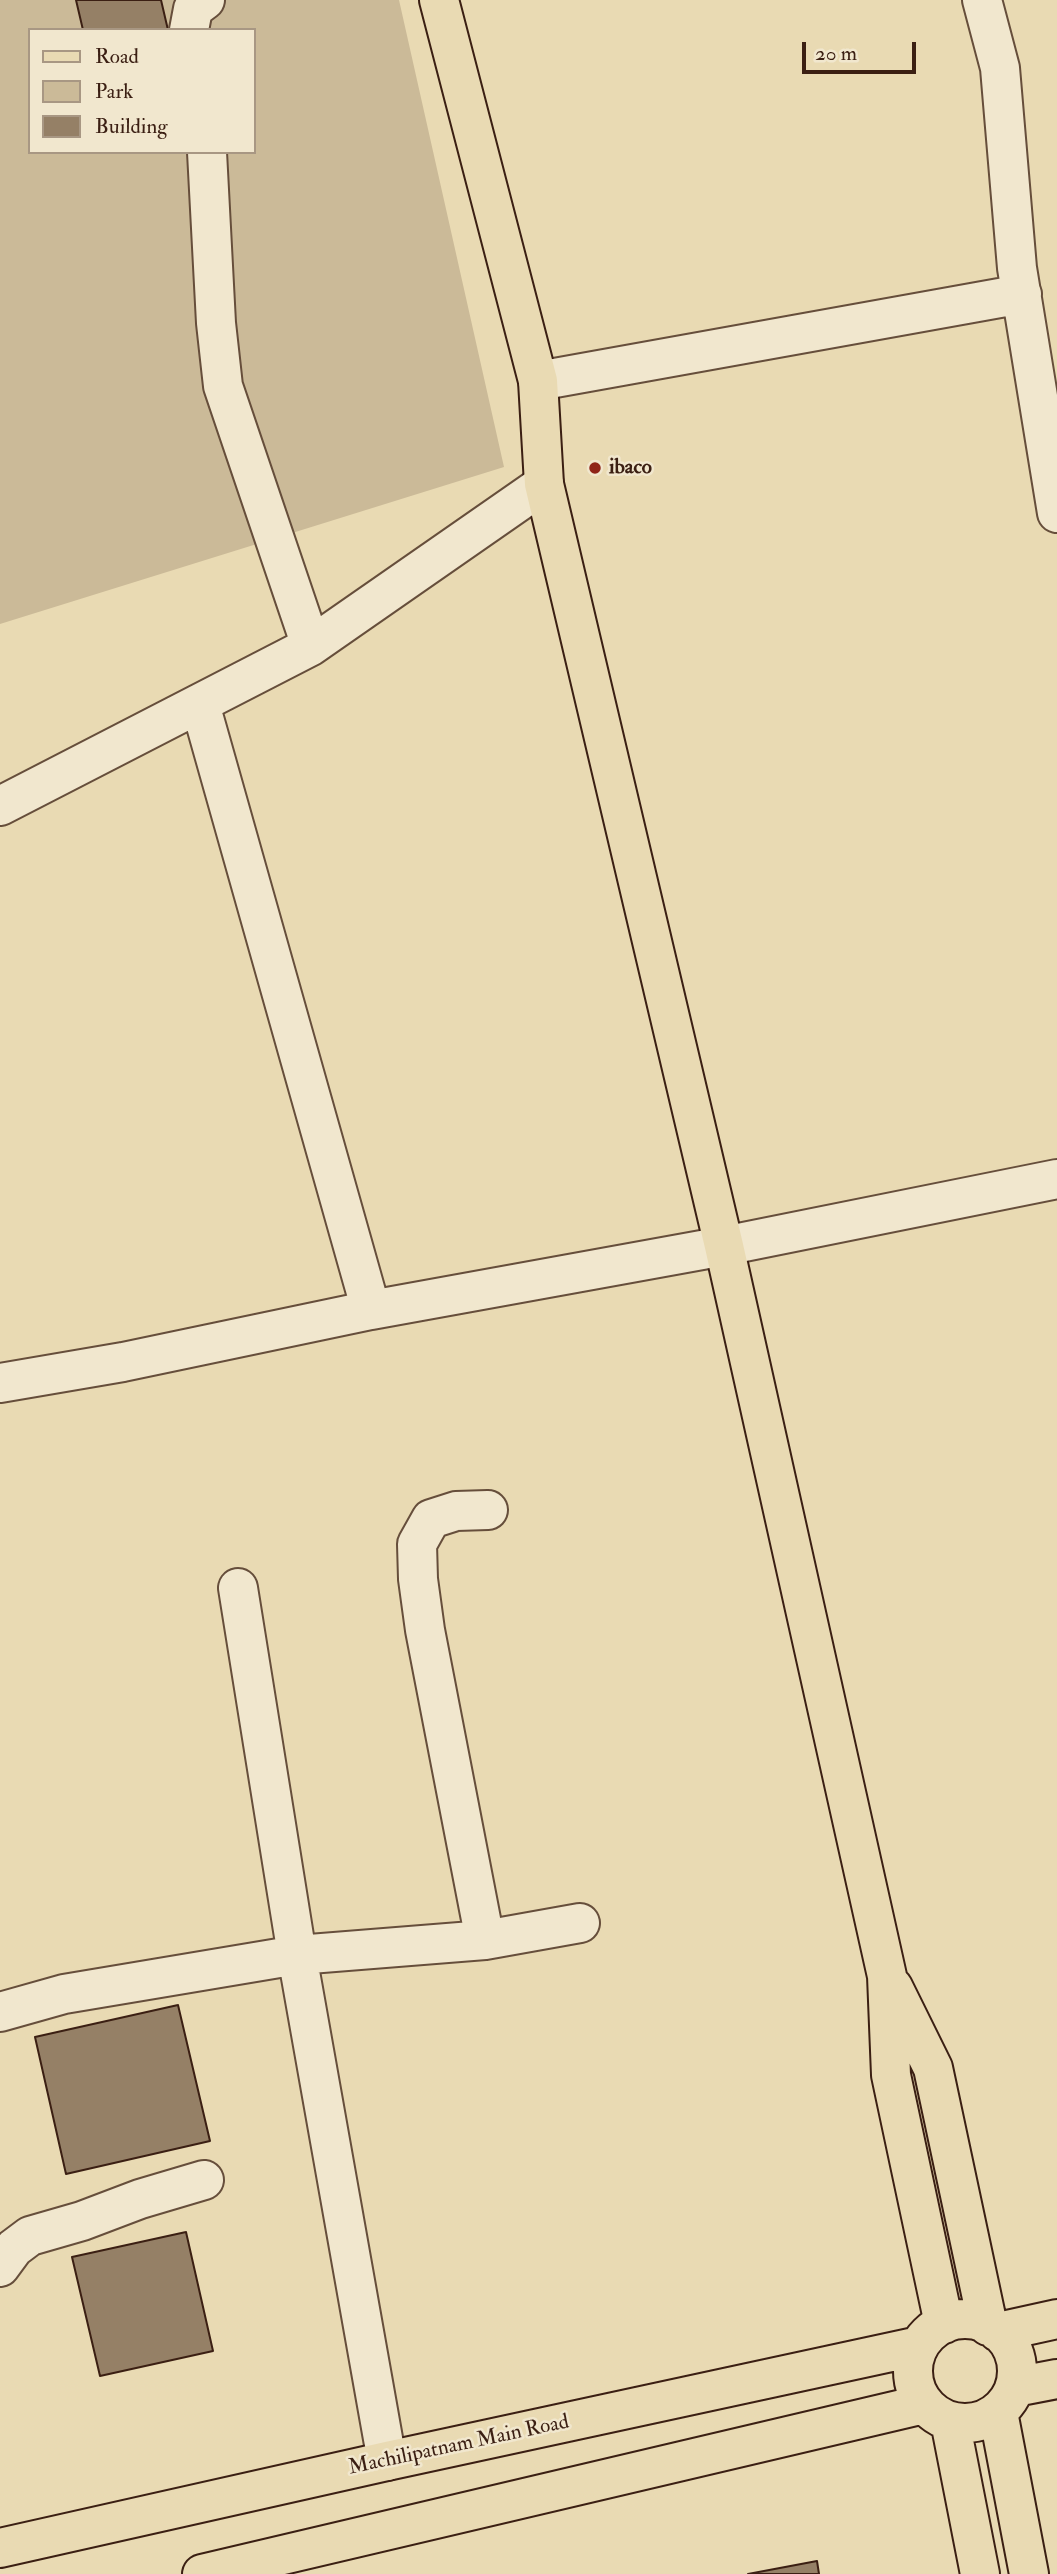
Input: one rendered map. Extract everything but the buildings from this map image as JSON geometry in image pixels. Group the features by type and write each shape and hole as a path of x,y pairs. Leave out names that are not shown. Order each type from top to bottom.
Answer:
{"main road":[{"path":"439,0 538,381 544,484 724,1246 887,1976 891,2075 932,2335"},
{"path":"887,1976 933,2068 993,2329"},
{"path":"1029,2574 1007,2400 1017,2372 1009,2343 993,2329 967,2319 932,2335 914,2360 916,2391 937,2413 966,2423 983,2421 1007,2400 1057,2379"},
{"path":"993,2329 1057,2319"},
{"name":"Machilipatnam Main Road","path":"0,2548 932,2335"},
{"path":"202,2574 937,2413"},
{"path":"937,2413 980,2574"}],"street":[{"path":"188,28 193,9 205,0"},
{"path":"982,0 1000,68 1017,268 1050,422 1057,513"},
{"path":"207,154 216,323 223,386 311,646"},
{"path":"538,381 1022,294"},
{"path":"0,806 311,646 544,484"},
{"path":"200,704 371,1310"},
{"path":"0,1382 123,1362 371,1310 724,1246 1057,1179"},
{"path":"485,1940 425,1630 418,1579 418,1544 431,1519 456,1511 488,1510"},
{"path":"238,1588 297,1955 387,2461"},
{"path":"0,2012 64,1994 297,1955 485,1940 580,1923"},
{"path":"0,2267 14,2248 30,2236 204,2180"}],"green space":[{"path":"0,0 399,0 504,467 0,624"}],"place":[{"name":"ibaco","path":"595,468"}]}
